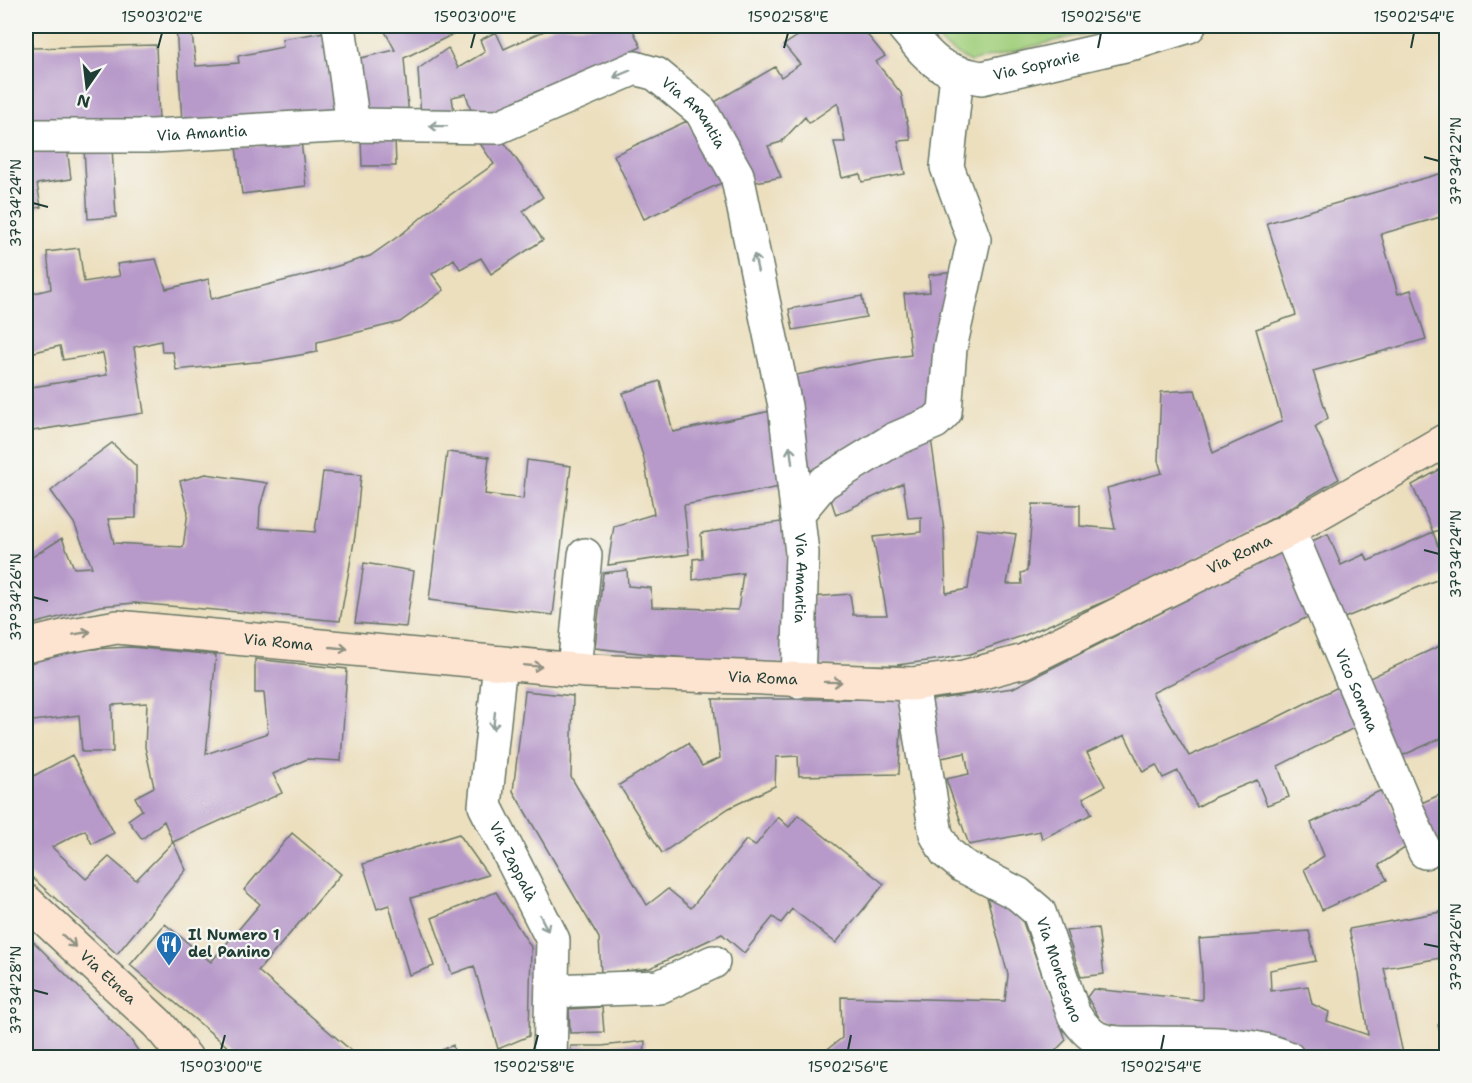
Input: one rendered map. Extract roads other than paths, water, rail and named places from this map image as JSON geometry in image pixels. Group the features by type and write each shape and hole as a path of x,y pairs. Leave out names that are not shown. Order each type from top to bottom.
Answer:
{"main road":[{"name":"Via Roma","path":"26,646 117,627 574,670 912,684 964,677 1024,661 1289,530 1446,440"},
{"name":"Via Etnea","path":"26,902 158,1024 186,1058"}],"street":[{"path":"339,26 353,125"},
{"name":"Via Soprarie","path":"903,26 932,61 957,74 982,78 1134,43 1189,26"},
{"name":"Via Amantia","path":"26,136 152,136 353,125 498,127 635,68 656,75 701,111 737,175 785,406 802,553 798,681"},
{"path":"797,514 823,483 893,440 935,422 945,412 950,348 974,239 946,167 957,74"},
{"name":"Vico Somma","path":"1289,530 1425,852"},
{"path":"574,670 585,555"},
{"name":"Via Zappalà","path":"500,663 485,806 553,940 550,1058"},
{"name":"Via Montesano","path":"912,684 936,834 946,852 963,866 1018,894 1039,912 1074,1015 1084,1028 1097,1038 1119,1043 1257,1048 1288,1058"},
{"path":"552,991 659,987 713,962"}],"place":[{"name":"Il Numero 1 del Panino","path":"169,967"}]}
